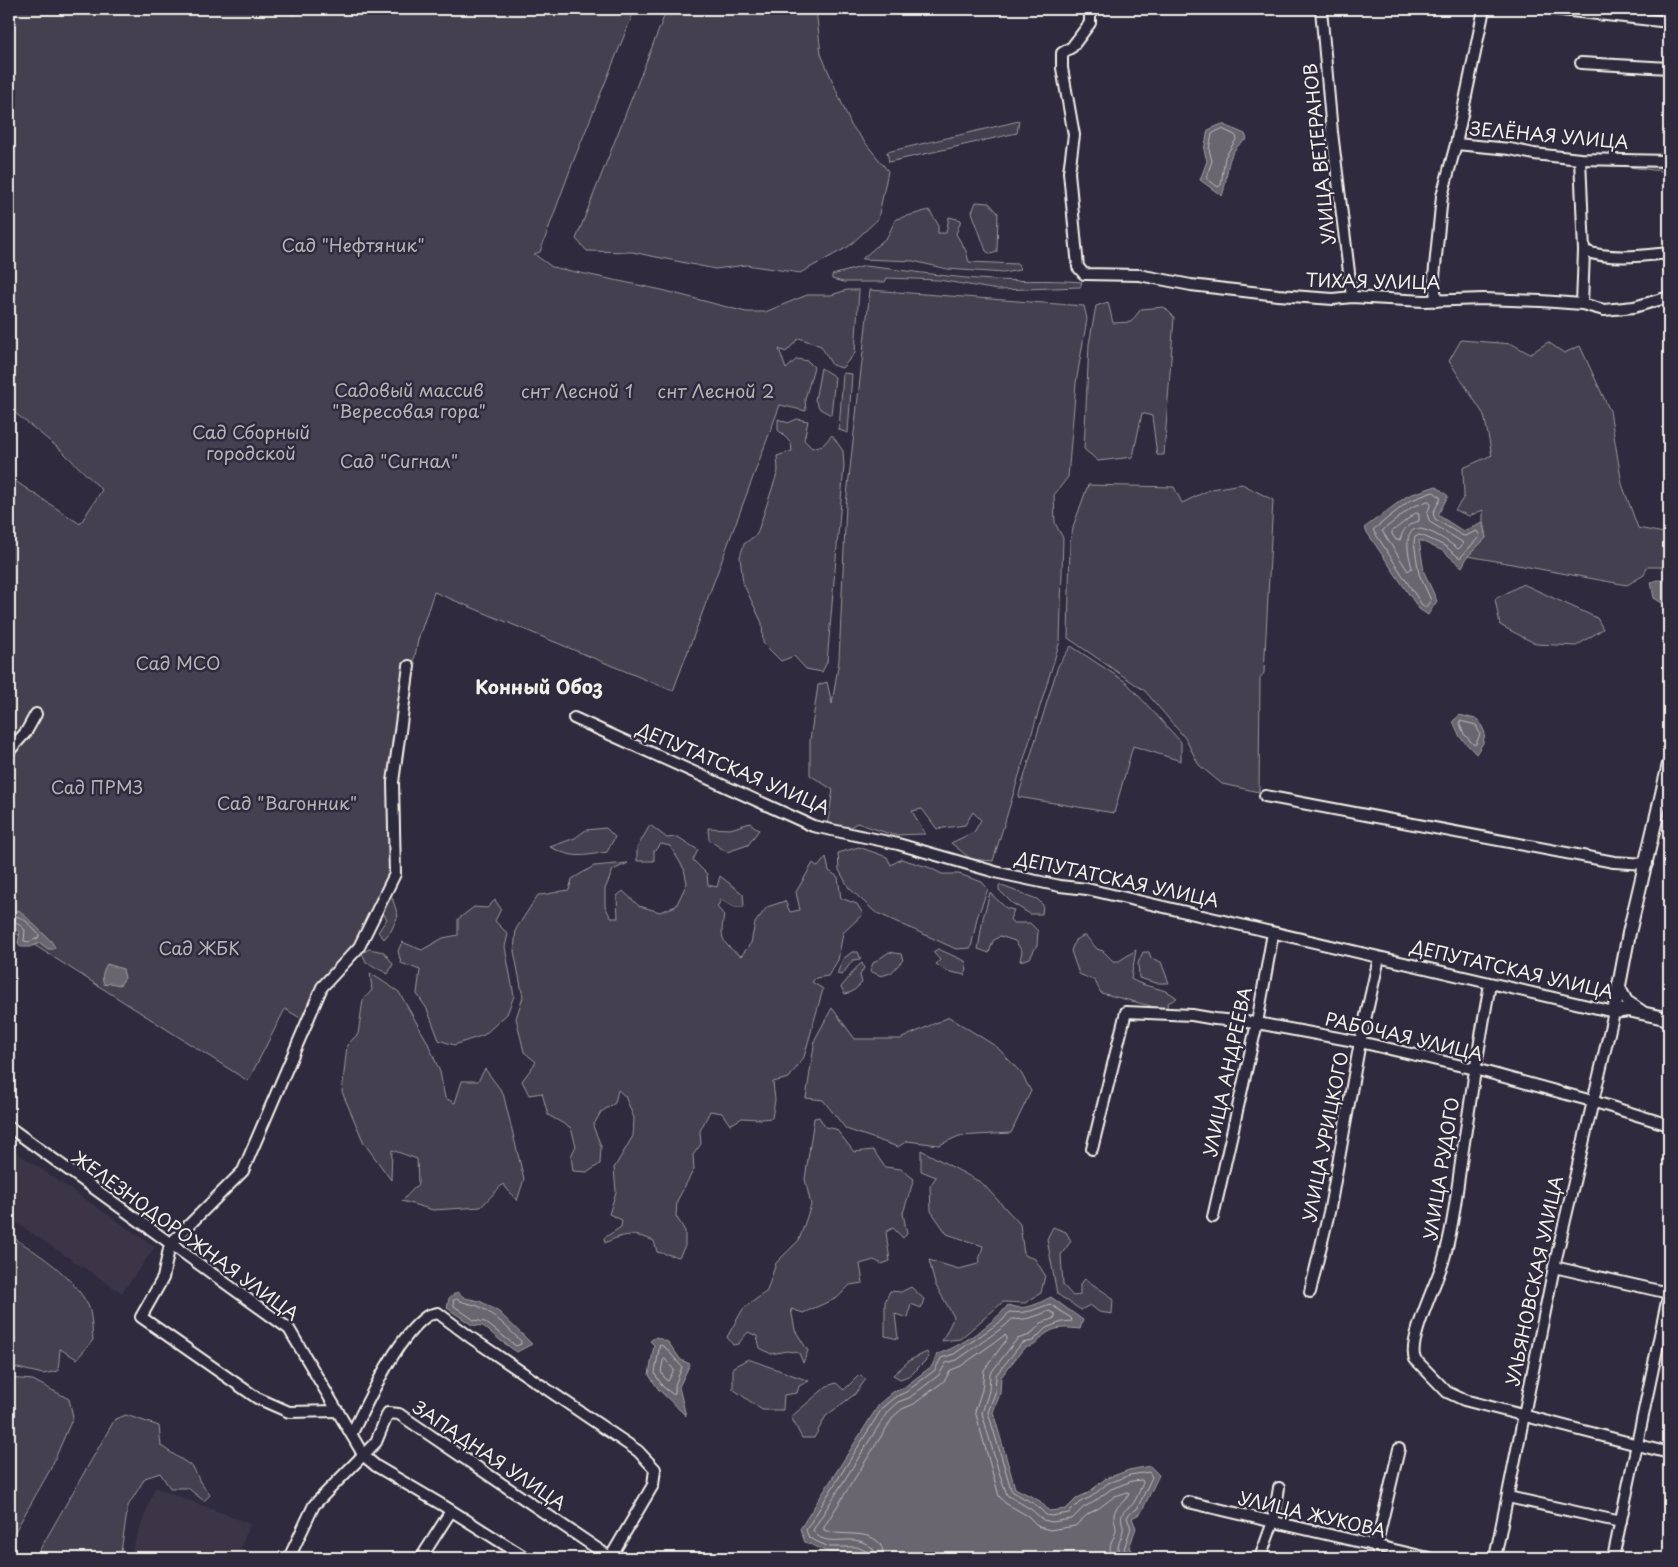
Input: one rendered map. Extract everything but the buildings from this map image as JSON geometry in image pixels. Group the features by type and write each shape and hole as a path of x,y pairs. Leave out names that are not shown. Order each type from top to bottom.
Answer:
{"main road":[{"path":"1614,1012 1618,984 1669,770"},
{"name":"ДЕПУТАТСКАЯ УЛИЦА","path":"1614,1012 1628,1010 1669,1019"}],"street":[{"name":"ТИХАЯ УЛИЦА","path":"1090,9 1090,23 1072,47 1062,53 1062,68 1074,135 1069,172 1078,267 1084,274 1139,275 1191,285 1333,299 1352,296 1436,301 1483,299 1582,304 1604,310 1634,307 1669,297"},
{"name":"УЛИЦА ВЕТЕРАНОВ","path":"1321,9 1332,132 1352,296"},
{"path":"1436,301 1434,277 1442,196 1456,144 1484,9"},
{"path":"1553,9 1669,22"},
{"path":"1581,63 1669,68"},
{"name":"ЗЕЛЁНАЯ УЛИЦА","path":"1456,144 1510,149 1534,154 1580,159 1669,161"},
{"path":"1580,159 1584,251 1582,304"},
{"path":"1584,251 1598,256 1638,256 1669,253"},
{"path":"338,1411 289,1412 257,1398 141,1318 163,1278 170,1244 243,1171 322,987 360,947 395,874 393,782 409,666"},
{"path":"9,751 26,732 36,714"},
{"name":"ДЕПУТАТСКАЯ УЛИЦА","path":"574,718 813,826 898,844 999,873 1060,886 1087,889 1614,1012"},
{"path":"1265,796 1614,862 1647,864"},
{"name":"УЛИЦА АНДРЕЕВА","path":"1214,1217 1257,1023 1273,933"},
{"name":"УЛИЦА УРИЦКОГО","path":"1310,1292 1330,1208 1360,1042 1379,958"},
{"name":"УЛИЦА РУДОГО","path":"1490,984 1450,1235 1437,1279 1414,1341 1413,1354 1414,1359 1440,1386 1454,1397 1524,1415"},
{"path":"1618,984 1627,1001 1642,1012"},
{"name":"РАБОЧАЯ УЛИЦА","path":"1092,1149 1126,1012 1192,1015 1257,1023 1360,1042 1475,1069 1669,1125"},
{"name":"УЛЬЯНОВСКАЯ УЛИЦА","path":"1495,1558 1554,1267 1614,1012"},
{"name":"ЖЕЛЕЗНОДОРОЖНАЯ УЛИЦА","path":"9,1128 289,1329 364,1456 376,1466 526,1558"},
{"path":"1554,1267 1669,1293 1613,1558"},
{"path":"352,1433 383,1373 408,1336 428,1315 438,1313 470,1337 638,1451 655,1469 653,1485 610,1558"},
{"name":"ЗАПАДНАЯ УЛИЦА","path":"364,1456 376,1442 388,1413 399,1414 610,1558"},
{"path":"1524,1415 1669,1453"},
{"path":"1376,1547 1400,1449"},
{"path":"289,1558 314,1505 364,1456"},
{"path":"1260,1558 1273,1522 1279,1488"},
{"path":"1508,1497 1620,1522"},
{"name":"УЛИЦА ЖУКОВА","path":"1188,1502 1429,1558"},
{"path":"421,1558 451,1511"}],"shaded area":[{"path":"9,1147 155,1247 122,1293 9,1218"},
{"path":"155,1487 250,1524 237,1558 129,1558"}],"green space":[{"name":"Садовый массив \"Вересовая гора\"","path":"9,9 284,9 292,15 312,9 635,9 573,162 540,252 534,254 552,267 662,290 746,312 765,312 807,295 831,295 847,290 859,290 855,353 842,368 832,365 821,346 799,338 786,352 779,349 786,369 797,359 808,361 814,367 805,399 806,411 780,405 673,691 434,592 418,640 414,661 411,660 401,688 391,875 357,945 320,983 302,1019 285,1009 248,1081 9,929 9,477 80,524 102,490 62,451 9,408"},
{"path":"667,9 816,9 821,54 851,125 888,171 878,219 848,247 800,273 746,265 715,269 632,252 587,251 576,239"},
{"path":"1019,121 1017,133 889,162 887,152"},
{"path":"1631,162 1669,164 1669,172 1629,167"},
{"path":"976,202 989,203 998,213 997,252 991,254 986,251 972,212"},
{"path":"929,210 938,224 938,233 946,233 949,217 961,220 956,234 966,251 969,262 1018,264 1020,270 1003,273 947,269 913,261 862,259 887,237 896,219"},
{"path":"865,266 977,279 1082,282 1080,287 998,290 939,280 887,278 885,282 843,282 832,279 832,275"},
{"path":"870,290 1084,306 1087,319 1076,383 1068,477 1054,495 1055,523 1063,538 1060,641 993,861 971,859 951,843 974,832 981,820 973,812 965,825 937,829 922,809 912,811 925,834 893,835 857,823 845,830 827,825 833,790 810,775 810,740 818,685 827,682 832,704 839,660 846,504"},
{"path":"1108,302 1113,323 1131,322 1141,309 1164,307 1174,317 1164,455 1157,455 1152,416 1142,413 1133,457 1098,461 1084,449 1089,344 1096,306"},
{"path":"1461,340 1512,344 1530,354 1548,342 1564,353 1580,346 1610,411 1622,484 1638,528 1669,534 1669,567 1647,567 1644,575 1627,585 1468,556 1486,538 1483,510 1469,516 1455,510 1464,497 1463,468 1492,455 1484,415 1449,361"},
{"path":"821,368 835,377 831,415 820,409 815,400"},
{"path":"843,373 852,374 848,433 839,430"},
{"path":"778,419 788,423 797,419 808,421 804,440 812,448 823,445 832,435 843,451 844,466 827,662 822,672 806,669 794,656 781,661 763,643 762,623 743,583 740,557 744,544 757,534 778,471 777,456 792,451 791,443 778,430"},
{"path":"1242,484 1273,500 1264,673 1260,678 1259,792 1222,784 1199,765 1185,738 1145,691 1068,638 1070,542 1074,524 1088,485 1174,487 1182,503 1211,489"},
{"path":"1523,584 1597,618 1603,629 1576,646 1536,644 1500,625 1495,599"},
{"path":"1071,646 1126,682 1181,742 1181,761 1133,746 1114,813 1018,797 1058,666"},
{"path":"750,823 759,830 748,845 727,852 709,840 708,828 730,829"},
{"path":"650,825 667,838 678,837 698,850 693,860 707,874 708,885 717,887 720,876 743,894 744,907 735,907 721,900 717,907 724,915 722,935 729,947 741,956 751,943 755,923 767,907 785,901 790,912 800,910 796,892 813,863 818,867 826,857 829,871 838,877 841,898 857,904 863,914 843,933 838,960 828,976 816,978 812,982 823,989 804,1057 789,1078 773,1082 775,1100 772,1118 742,1118 730,1125 722,1113 710,1111 700,1131 701,1144 693,1155 694,1169 677,1201 676,1216 685,1231 685,1246 679,1257 657,1252 654,1241 635,1235 618,1237 605,1243 604,1238 621,1227 622,1220 609,1214 616,1192 614,1168 633,1136 634,1118 625,1096 618,1090 615,1103 601,1112 593,1126 601,1146 600,1164 588,1172 573,1171 571,1156 576,1146 571,1128 548,1115 542,1093 529,1095 522,1081 536,1062 524,1052 516,1018 523,997 514,951 516,929 538,895 569,890 572,879 594,866 628,863 613,870 605,889 605,906 611,918 618,918 617,896 623,891 639,906 660,912 676,906 687,883 684,869 670,846 661,844 654,851 654,861 637,861 637,848"},
{"path":"606,828 615,837 607,852 578,856 550,847 575,838 586,830"},
{"path":"859,847 887,857 891,865 901,859 928,867 942,874 959,874 982,882 988,889 977,918 971,948 956,949 875,912 849,888 839,870 838,853"},
{"path":"999,885 1037,899 1043,905 1042,914 1030,914 1012,903 999,890"},
{"path":"990,893 1006,908 1014,910 1010,919 1013,923 1030,923 1038,931 1037,945 1030,958 1020,961 1022,951 1015,941 1000,936 993,941 989,953 978,949 983,918"},
{"path":"392,897 398,916 391,931 384,939 378,932 387,919 381,910"},
{"path":"495,900 501,909 495,921 508,934 505,947 514,996 507,1014 484,1035 454,1045 439,1040 427,1009 417,994 420,970 401,963 398,951 402,942 422,950 443,938 458,935 458,919 474,907 487,908"},
{"path":"1085,935 1097,949 1103,951 1113,961 1119,961 1136,950 1131,979 1166,991 1177,998 1168,1003 1166,1010 1101,993 1095,981 1079,974 1071,951 1075,940"},
{"path":"369,949 384,952 393,964 388,974 366,962 362,953"},
{"path":"938,949 965,961 967,970 965,975 946,971 936,964 940,960 933,952"},
{"path":"852,952 858,952 861,959 853,960 842,975 837,974 843,959"},
{"path":"889,952 901,954 903,960 891,973 881,976 870,971 873,963"},
{"path":"1143,952 1149,952 1151,958 1161,962 1169,983 1156,983 1139,978 1138,963"},
{"path":"862,963 864,968 860,975 862,983 852,992 845,994 841,987"},
{"path":"370,973 399,992 427,1041 440,1072 445,1098 455,1103 462,1081 478,1081 485,1069 503,1093 524,1179 517,1201 503,1184 481,1207 433,1210 402,1201 418,1184 417,1159 392,1150 391,1180 364,1143 342,1092 347,1045 358,1034 363,1000 372,990"},
{"path":"832,1008 855,1039 900,1039 949,1017 997,1047 1021,1073 1031,1091 1011,1133 959,1136 939,1145 907,1141 898,1147 846,1129 823,1100 806,1098 815,1039"},
{"path":"819,1117 825,1127 836,1129 854,1152 873,1150 885,1167 901,1169 914,1179 903,1213 907,1234 903,1238 893,1228 886,1232 890,1261 882,1264 874,1260 860,1264 863,1283 850,1285 837,1298 803,1313 791,1309 795,1330 808,1351 803,1363 799,1353 787,1351 771,1354 760,1348 757,1336 748,1332 738,1344 733,1345 727,1337 743,1309 767,1291 776,1263 799,1240 811,1205 805,1179 814,1118"},
{"path":"921,1150 982,1183 1020,1224 1024,1255 1035,1259 1045,1275 1041,1293 1025,1303 1003,1302 960,1339 942,1341 954,1317 935,1284 929,1260 959,1269 978,1264 983,1246 947,1234 931,1211 930,1186 936,1177 921,1171"},
{"path":"1053,1227 1066,1232 1071,1241 1061,1255 1063,1285 1073,1296 1080,1295 1080,1284 1085,1279 1113,1298 1112,1314 1099,1312 1090,1305 1081,1310 1057,1294 1047,1239"},
{"path":"9,1235 53,1265 73,1284 88,1305 92,1322 93,1340 77,1359 60,1349 58,1371 43,1374 9,1366"},
{"path":"911,1287 924,1299 921,1308 911,1304 908,1318 895,1314 898,1339 885,1336 885,1302 890,1291 901,1292"},
{"path":"927,1352 929,1357 911,1375 900,1379 893,1375 910,1360"},
{"path":"748,1359 809,1381 799,1386 797,1393 784,1395 783,1410 762,1410 733,1389 733,1367"},
{"path":"859,1375 866,1379 855,1394 826,1416 814,1438 802,1438 791,1417 827,1386 836,1383 844,1390"},
{"path":"9,1378 33,1380 69,1399 73,1417 50,1470 9,1542"},
{"path":"126,1415 159,1426 161,1446 193,1467 200,1482 210,1495 204,1501 188,1488 170,1488 160,1473 145,1478 128,1506 120,1558 35,1558 115,1419"}],"water":[{"path":"1222,124 1245,134 1247,139 1239,145 1231,157 1222,196 1200,180 1207,161 1204,150 1208,130"},
{"path":"1436,486 1448,496 1438,515 1463,531 1483,523 1486,538 1468,556 1462,567 1443,551 1419,540 1424,572 1437,601 1428,615 1419,609 1364,528 1407,496"},
{"path":"1657,580 1669,581 1669,602 1662,603 1654,598 1651,582"},
{"path":"1460,715 1479,720 1485,733 1483,743 1476,754 1460,737 1453,721"},
{"path":"19,910 51,941 55,947 53,949 48,949 40,943 30,947 21,947 18,943 20,932 12,927 9,921 14,912"},
{"path":"107,964 123,969 125,978 120,985 110,983 105,985 103,974"},
{"path":"457,1292 465,1298 480,1301 499,1312 532,1344 517,1352 483,1326 472,1325 447,1308 449,1298"},
{"path":"1051,1297 1083,1320 1080,1329 1055,1329 1043,1336 1036,1344 1024,1348 1001,1377 1000,1394 993,1412 1015,1488 1040,1501 1049,1511 1066,1509 1077,1498 1088,1493 1105,1479 1129,1470 1150,1466 1159,1475 1141,1513 1132,1518 1136,1528 1129,1548 1141,1558 869,1558 856,1552 828,1552 805,1542 800,1529 880,1403 932,1366 937,1354 976,1334 1008,1305 1025,1307 1035,1305"},
{"path":"656,1337 668,1342 681,1360 690,1364 679,1387 686,1416 659,1390 649,1375 654,1345 650,1341"}],"district":[{"name":"Конный Обоз","path":"539,687"}],"park label":[{"name":"Сад \"Нефтяник\"","path":"353,246"},
{"name":"снт Лесной 1","path":"577,392"},
{"name":"снт Лесной 2","path":"716,392"},
{"name":"Сад Сборный городской","path":"251,443"},
{"name":"Сад \"Сигнал\"","path":"399,462"},
{"name":"Сад МСО","path":"178,664"},
{"name":"Сад ПРМЗ","path":"97,788"},
{"name":"Сад \"Вагонник\"","path":"287,804"},
{"name":"Сад ЖБК","path":"199,949"}]}
